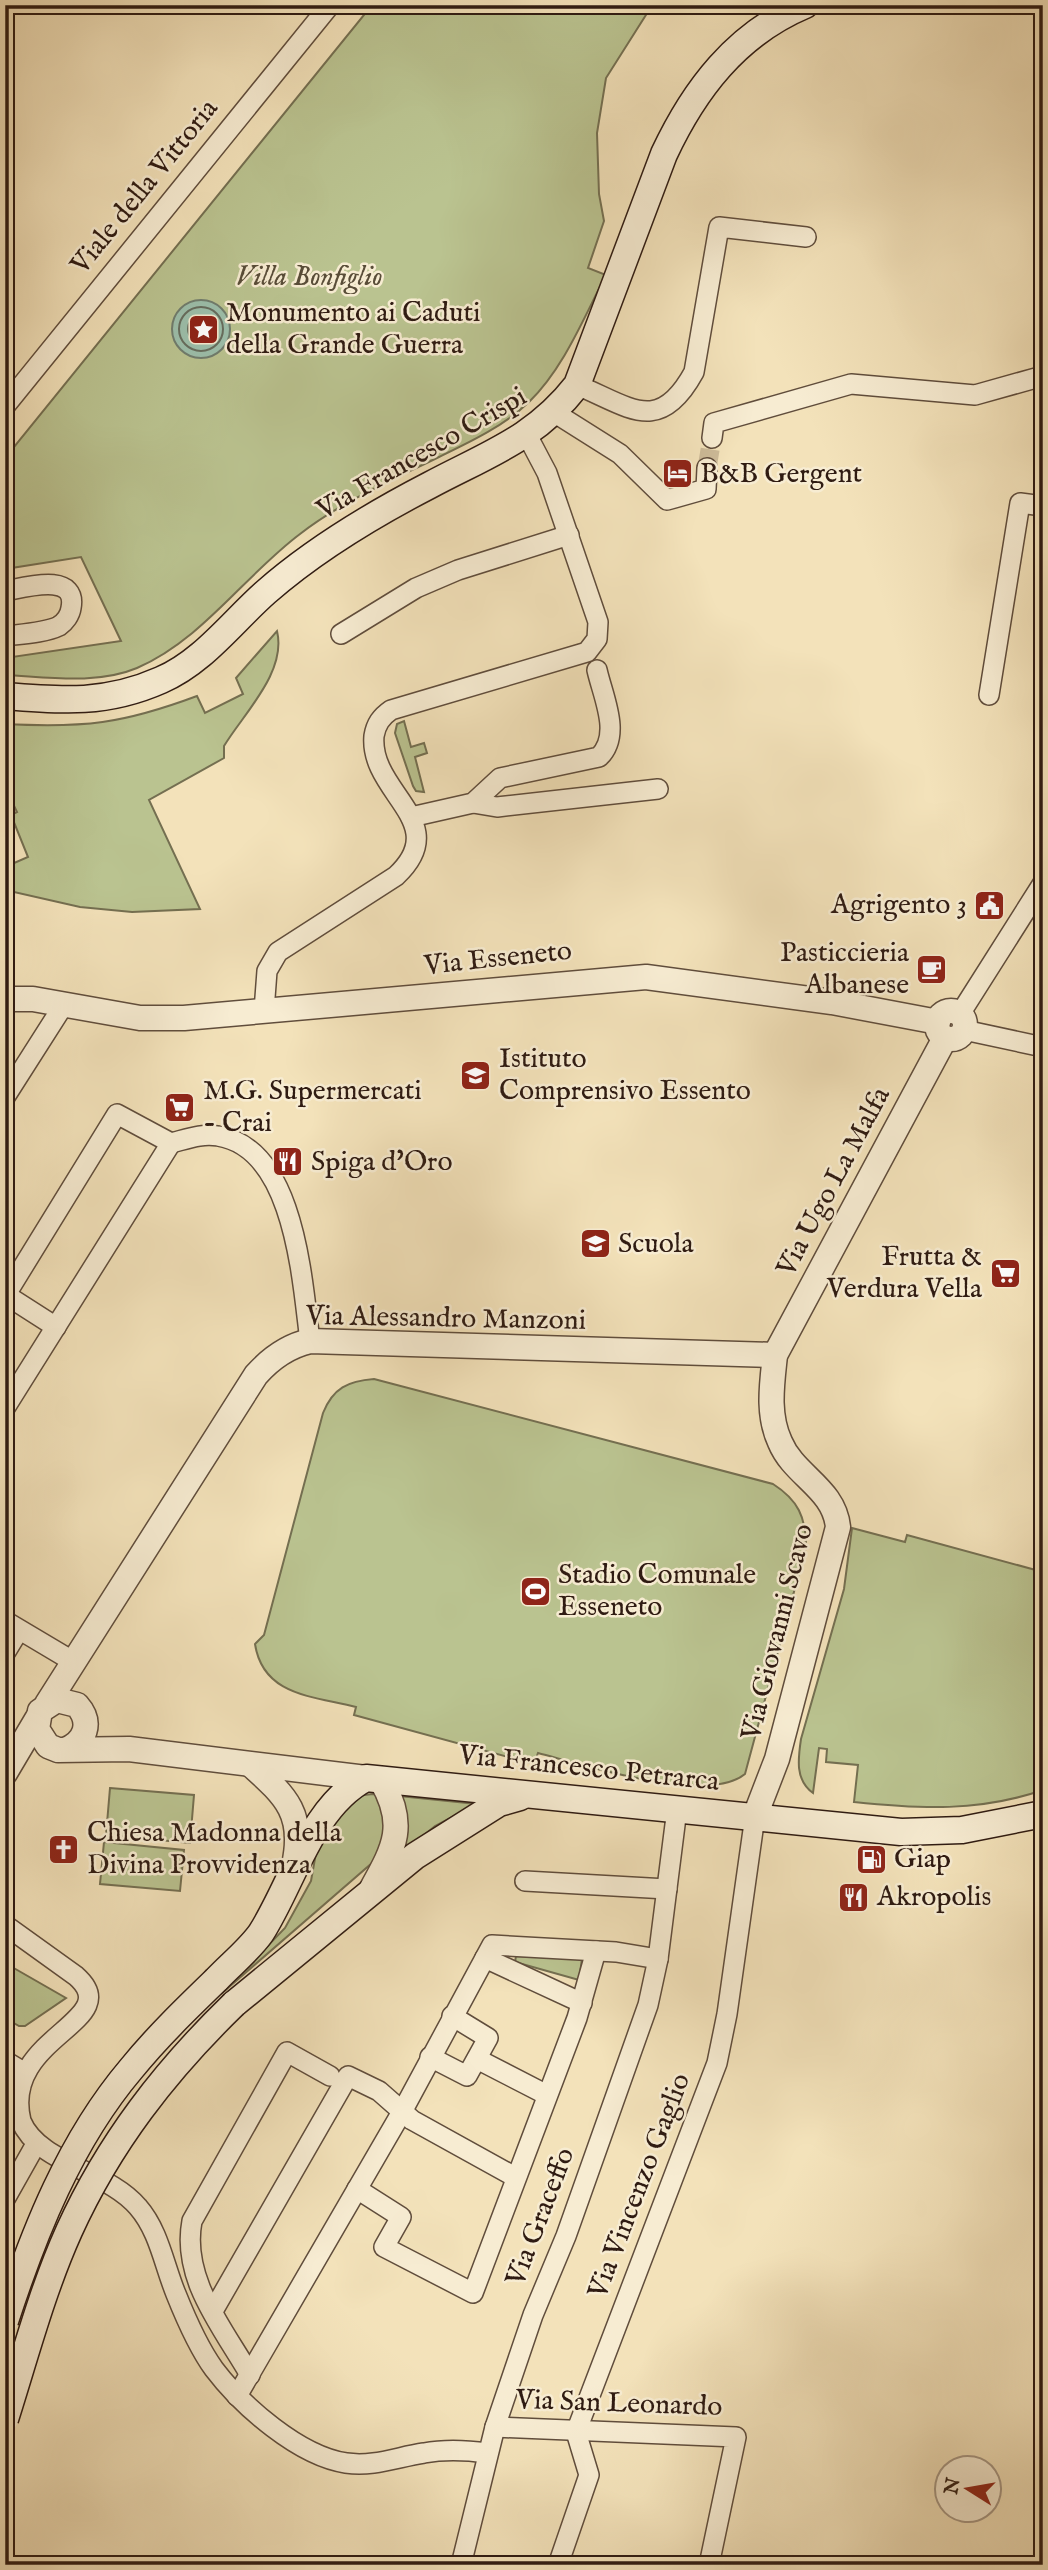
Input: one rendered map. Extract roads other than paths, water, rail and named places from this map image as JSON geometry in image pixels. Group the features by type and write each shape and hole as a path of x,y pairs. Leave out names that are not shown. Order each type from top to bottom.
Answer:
{"main road":[{"name":"Via Francesco Crispi","path":"5,696 61,701 104,699 165,679 209,647 267,591 349,529 527,435 555,412 577,385 664,154 681,118 709,77 737,48 779,18 805,5"},
{"name":"Via Francesco Petrarca","path":"374,1779 901,1832 931,1832 1004,1824 1043,1814"},
{"path":"5,2321 37,2227 92,2124 128,2071 259,1936 328,1810 353,1785 374,1779"},
{"path":"5,2419 48,2284 68,2233 119,2138 155,2088 187,2050 234,2004 372,1888 481,1813 499,1803 528,1794"}],"street":[{"name":"Viale della Vittoria","path":"5,406 330,5"},
{"path":"577,385 643,412 668,407 677,400 694,372 719,227 806,237"},
{"path":"712,438 715,423 851,384 975,395 1043,376"},
{"path":"555,412 620,454 667,500 706,489 708,468"},
{"path":"264,1012 267,971 278,952 396,876 409,864 416,849 418,836 411,817 378,765 374,744 375,728 382,716 391,710 587,652 593,646 599,631 598,622 547,473 527,435"},
{"path":"989,695 1020,503 1043,506"},
{"path":"341,634 416,588 458,570 569,535"},
{"path":"5,591 54,584 67,591 71,603 69,615 57,627 5,636"},
{"path":"473,803 500,778 593,761 604,752 612,733 597,670"},
{"path":"411,817 473,803 498,807 657,789"},
{"name":"Via Ugo La Malfa","path":"775,1355 952,1026 1043,883"},
{"name":"Via Esseneto","path":"5,999 33,999 63,1006 157,1018 264,1012 646,977 818,1000 952,1026"},
{"path":"5,1097 63,1006"},
{"path":"952,1026 1043,1047"},
{"path":"56,1327 6,1295 117,1114 171,1143"},
{"path":"5,1408 171,1143 204,1134 220,1136 248,1147 270,1169 278,1184 294,1243 310,1341"},
{"name":"Via Alessandro Manzoni","path":"5,1773 256,1375 278,1354 310,1341 775,1355"},
{"name":"Via Giovanni Scavo","path":"755,1816 777,1759 838,1527 832,1502 793,1462 779,1442 770,1402 775,1355"},
{"path":"5,1653 12,1625 74,1662 72,1687 86,1723 84,1735 76,1745 26,1765 5,1781"},
{"path":"61,1750 41,1739 42,1712 57,1700 80,1708 129,1749"},
{"name":"Via Francesco Petrarca","path":"61,1750 129,1749 374,1779"},
{"path":"251,1765 282,1792 296,1818 299,1841 290,1883"},
{"path":"372,1888 391,1855 397,1832 396,1812 374,1779"},
{"name":"Via Graceffo","path":"461,2565 495,2427 533,2315 566,2236 648,2005 658,1959 677,1809"},
{"name":"Via Vincenzo Gaglio","path":"576,2432 717,2063 727,2014 755,1816"},
{"path":"525,1881 667,1889"},
{"path":"5,1925 82,1981 88,1996 82,2013 13,2065 17,2110 27,2134 36,2144 115,2185 139,2208 156,2234 185,2316 213,2367 237,2396 278,2431 313,2452 344,2463 377,2464 445,2450 487,2453"},
{"path":"488,1951 596,1951 658,1959"},
{"path":"488,1951 582,2003"},
{"path":"237,2396 402,2110 488,1951"},
{"path":"357,2189 401,2217 384,2247 474,2293 582,2003 596,1951"},
{"path":"430,2057 467,2076 477,2059 488,2038 452,2016"},
{"path":"250,2375 200,2288 191,2262 190,2230 197,2209 287,2052 330,2076"},
{"path":"477,2059 547,2095"},
{"path":"213,2312 348,2076 379,2091 412,2120 515,2178"},
{"path":"5,2199 36,2144"},
{"name":"Via San Leonardo","path":"495,2427 736,2437 709,2565"},
{"path":"558,2565 589,2475 576,2432"}],"water":[{"path":"195,300 207,300 222,308 230,323 230,335 222,350 207,358 195,358 180,350 172,335 172,323 180,308"}],"tunnel":[{"path":"707,468 712,438"}],"place":[{"name":"Monumento ai Caduti della Grande Guerra","path":"203,329"},
{"name":"B&B Gergent","path":"677,474"},
{"name":"Agrigento 3","path":"990,905"},
{"name":"Pasticcieria Albanese","path":"932,969"},
{"name":"Istituto Comprensivo Essento","path":"476,1075"},
{"name":"M.G. Supermercati - Crai","path":"180,1107"},
{"name":"Spiga d'Oro","path":"288,1162"},
{"name":"Scuola","path":"595,1244"},
{"name":"Frutta & Verdura Vella","path":"1005,1273"},
{"name":"Stadio Comunale Esseneto","path":"535,1591"},
{"name":"Chiesa Madonna della Divina Provvidenza","path":"64,1849"},
{"name":"Giap","path":"871,1859"},
{"name":"Akropolis","path":"854,1897"}],"park label":[{"name":"Villa Bonfiglio","path":"309,277"}]}
